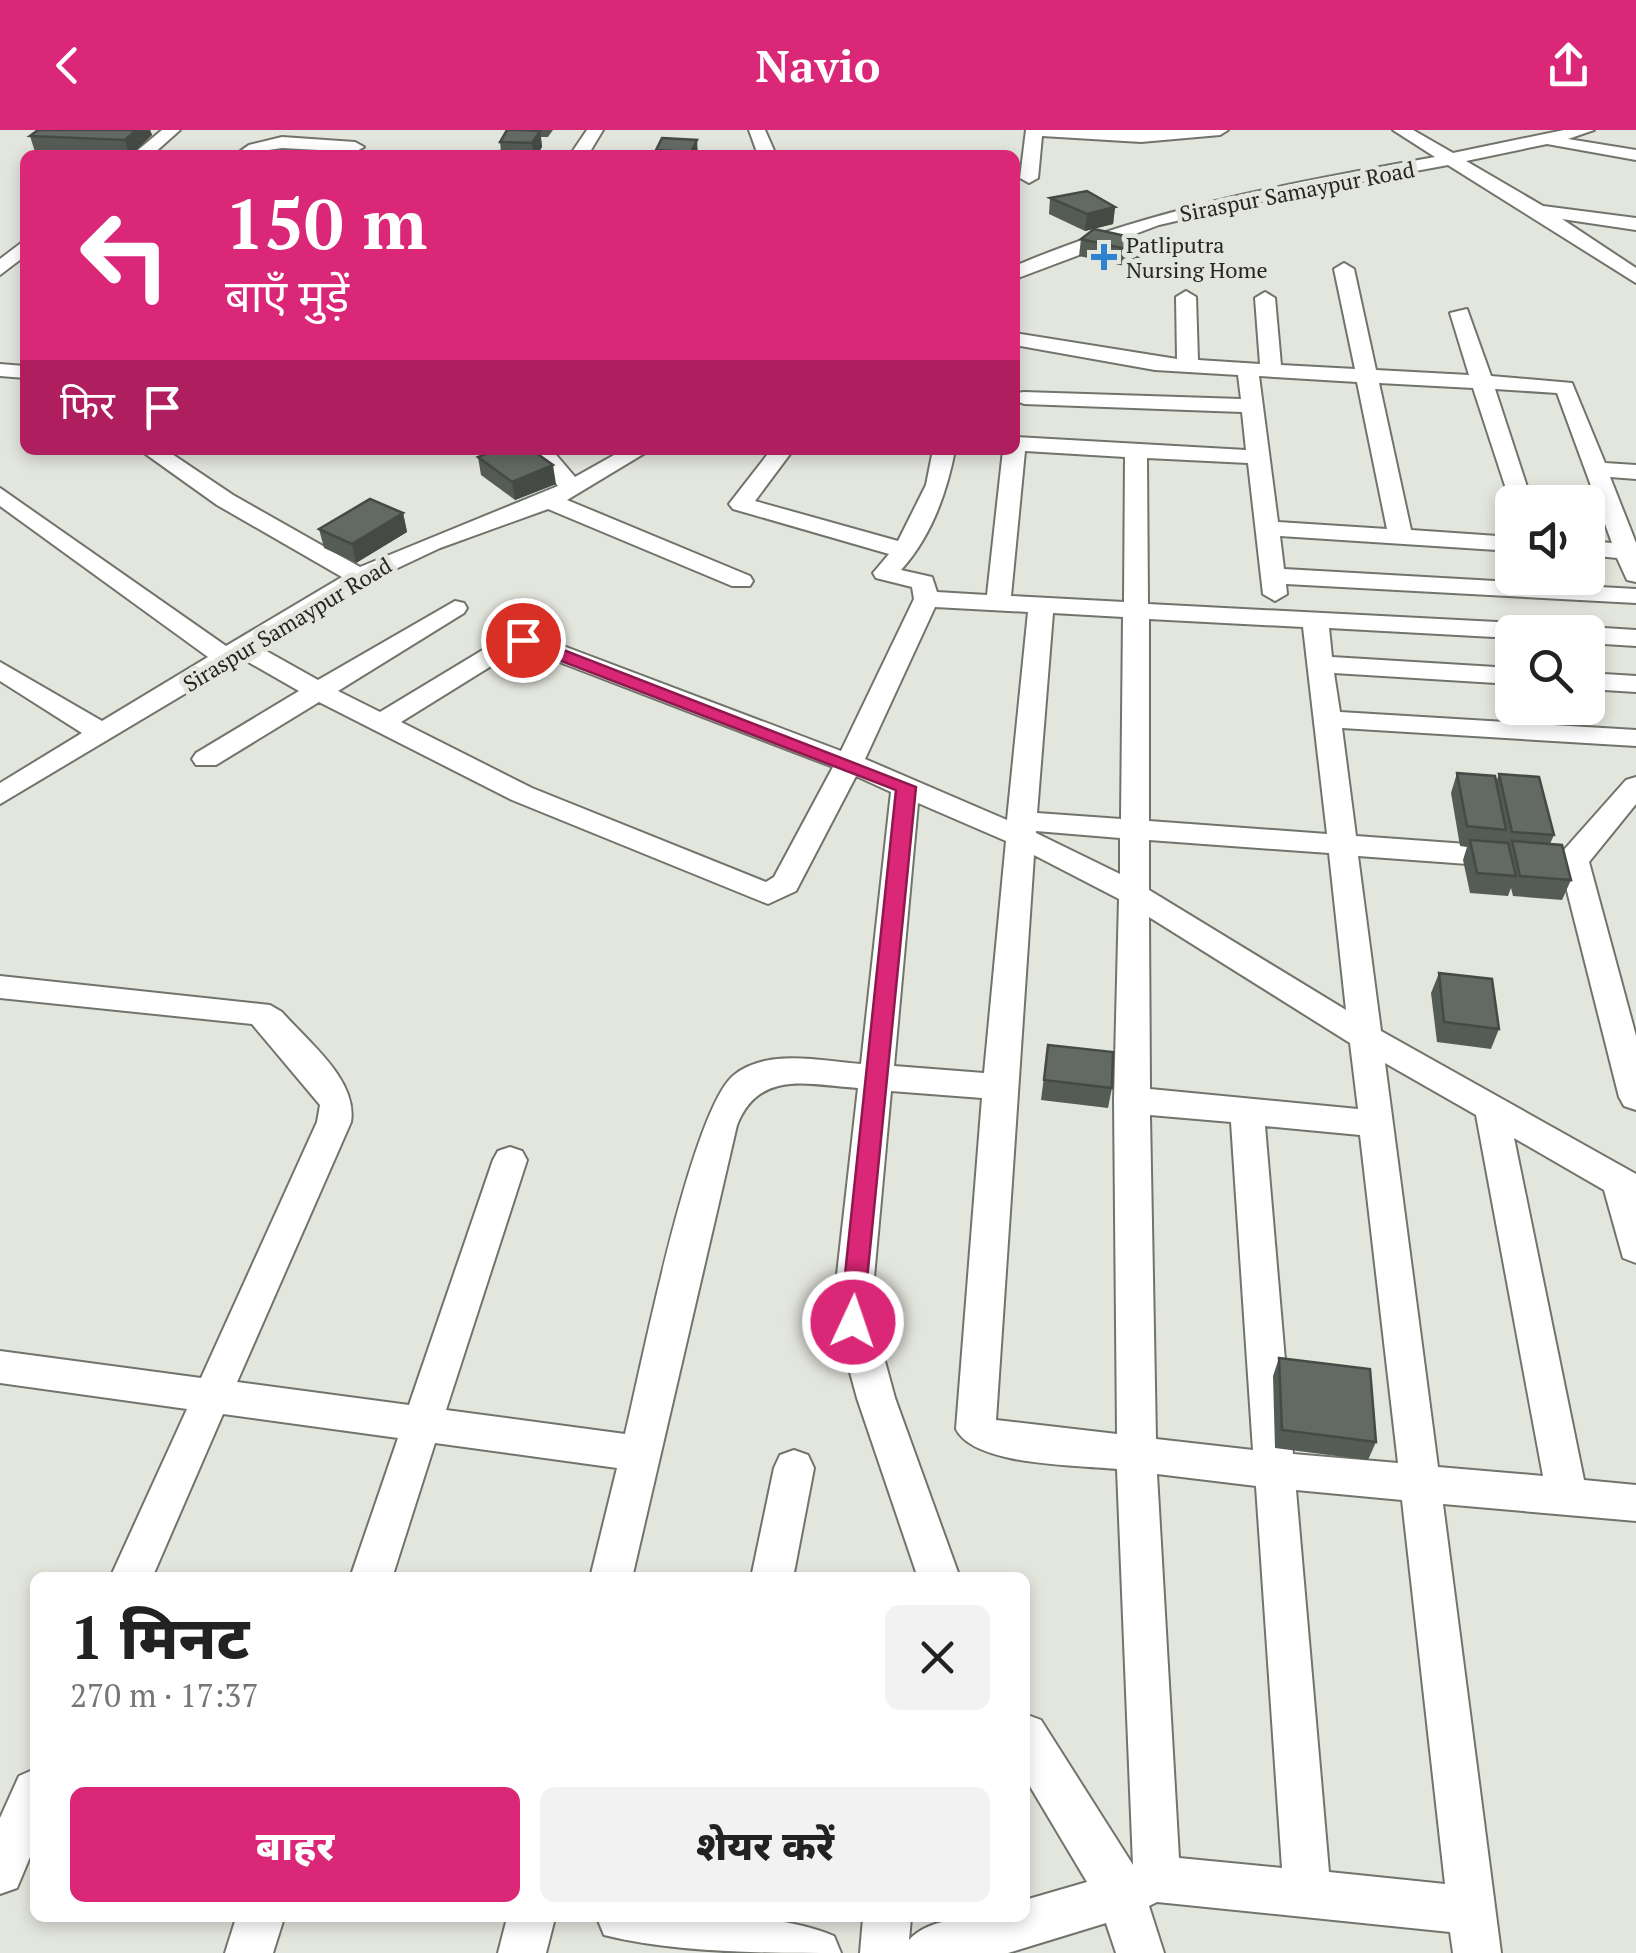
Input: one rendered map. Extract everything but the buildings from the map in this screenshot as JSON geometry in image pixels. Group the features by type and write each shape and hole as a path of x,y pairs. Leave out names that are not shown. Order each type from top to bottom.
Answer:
{"street":[{"path":"146,150 172,130"},
{"path":"353,150 370,130"},
{"path":"1029,178 1034,130 1220,130"},
{"path":"1400,130 1458,161 1636,277"},
{"name":"Siraspur Samaypur Road","path":"1020,271 1051,256 1180,212 1458,161 1586,130"},
{"path":"1545,141 1636,155"},
{"path":"250,150 273,144 341,150"},
{"path":"1535,209 1636,224"},
{"path":"0,269 20,251"},
{"path":"1344,270 1400,537"},
{"path":"1186,297 1188,366"},
{"path":"1265,298 1252,406 1277,619"},
{"path":"1460,313 1515,485"},
{"path":"1020,340 1188,366 1565,388 1636,574"},
{"path":"1024,398 1252,406"},
{"path":"1020,447 1259,458"},
{"path":"1136,451 1131,1100 1139,1456 1140,1953"},
{"path":"158,455 225,500 359,577"},
{"path":"544,455 572,488"},
{"name":"Siraspur Samaypur Road","path":"0,796 359,577 432,543 549,501 630,455"},
{"path":"778,455 741,504 904,552"},
{"path":"0,495 236,654 522,794 768,894 786,884 926,599 922,582 885,573 904,552 937,485 943,455"},
{"path":"998,604 1013,455"},
{"path":"1596,469 1636,472"},
{"path":"549,501 741,582"},
{"path":"1269,528 1495,543"},
{"path":"1605,549 1626,550"},
{"path":"1273,576 1636,596"},
{"path":"926,599 1495,630"},
{"path":"1040,606 999,1087 976,1429 990,1437 1139,1456 1636,1503"},
{"path":"206,759 456,608"},
{"path":"1030,1921 1139,1886 1307,1894 1475,1932 1373,1124 1315,620"},
{"path":"1605,637 1636,638"},
{"path":"381,723 500,650 529,641 635,685 1020,828 1132,892 1364,1036 1628,1187 1636,1248"},
{"path":"1321,664 1495,675"},
{"path":"0,670 103,734"},
{"path":"1605,682 1636,684"},
{"path":"1327,719 1636,738"},
{"path":"1636,786 1577,853 1574,862 1636,1097"},
{"path":"906,787 853,1322 937,1572"},
{"path":"1020,828 1134,829 1574,862"},
{"path":"0,987 259,1013 271,1020 332,1092 337,1105 334,1122 134,1572"},
{"path":"612,1572 706,1176 724,1117 740,1085 759,1073 779,1070 999,1087"},
{"path":"1131,1100 1373,1124"},
{"path":"1490,1107 1567,1495"},
{"path":"1247,1111 1307,1894"},
{"path":"373,1572 510,1160"},
{"path":"0,1367 640,1454"},
{"path":"773,1572 794,1468"},
{"path":"918,1572 920,1531"},
{"path":"1030,1743 1139,1886"},
{"path":"0,1871 23,1812"},
{"path":"249,1953 259,1922"},
{"path":"522,1953 530,1922"},
{"path":"677,1922 705,1924 817,1953"},
{"path":"884,1953 887,1922"},
{"path":"928,1953 1026,1922"}],"place":[{"name":"Patliputra Nursing Home","path":"1104,257"}],"route":[{"path":"523,640 906,787 853,1322"}]}
